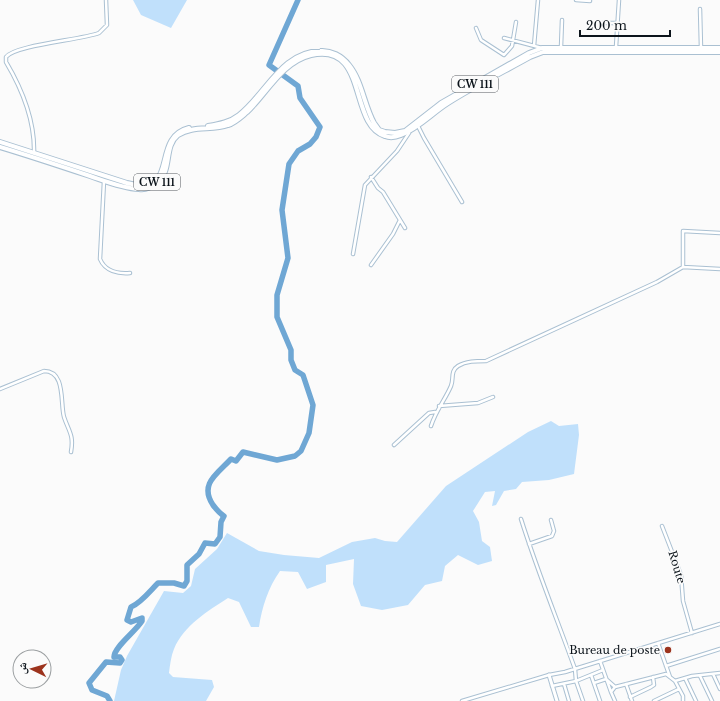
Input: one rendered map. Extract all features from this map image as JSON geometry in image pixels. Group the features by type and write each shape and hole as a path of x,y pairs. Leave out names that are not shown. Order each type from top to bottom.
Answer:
{"main road":[{"name":"CW 111","path":"0,142 127,183 144,185 153,182 160,174 165,164 167,146 178,134 188,131 219,128 232,123 248,110 287,65 299,55 318,51 328,51 341,57 355,74 366,107 376,127 385,132 395,133 409,128 446,99 529,53 561,47 720,48"},
{"name":"CW 111","path":"287,65 316,54 331,55 338,58 347,67 351,74 372,127 384,136 398,136 418,126 448,102 542,50 720,53"},
{"name":"CW 111","path":"0,146 104,180 139,189 155,185 166,172 170,146 178,134"}],"street":[{"path":"34,153 33,134 24,96 6,62 6,56 19,50 99,33 106,25 106,0"},
{"path":"534,46 538,0"},
{"path":"576,0 590,1"},
{"path":"616,47 619,0"},
{"path":"700,9 701,48"},
{"path":"561,47 562,20"},
{"path":"476,28 481,40 503,54 510,49 516,22"},
{"path":"602,23 617,23"},
{"path":"504,38 534,46 542,50"},
{"path":"418,126 462,202"},
{"path":"352,254 363,191 366,183 390,158 412,130"},
{"path":"398,136 402,143"},
{"path":"371,177 405,228"},
{"path":"104,180 100,259 104,265 114,272 130,273"},
{"path":"371,264 393,234 400,220"},
{"path":"683,266 683,231 720,233"},
{"path":"431,426 436,412 451,385 453,372 457,367 466,362 486,361 657,282 683,266 720,269"},
{"path":"0,389 44,371 49,371 55,374 62,397 64,416 73,441 71,452"},
{"path":"439,406 478,403 493,397"},
{"path":"394,445 429,413 436,412"},
{"path":"521,519 575,669 576,681 583,701"},
{"path":"529,544 552,536 554,531 551,520"},
{"name":"Route","path":"662,526 682,576 683,601 692,633"},
{"path":"462,701 549,675 575,669 720,624"},
{"path":"658,643 671,677"},
{"path":"666,666 720,649"},
{"path":"600,661 610,692 615,701"},
{"path":"552,686 576,681 603,670"},
{"path":"675,681 685,678 720,673"},
{"path":"610,692 615,687 666,674 675,681 683,696 683,701"},
{"path":"713,674 720,689"},
{"path":"549,675 557,701"},
{"path":"591,675 600,701"},
{"path":"700,676 712,701"},
{"path":"630,697 654,685 653,677"},
{"path":"685,678 696,701"},
{"path":"594,683 606,679"},
{"path":"606,679 615,687"},
{"path":"564,684 569,701"},
{"path":"626,684 632,701"},
{"path":"654,701 679,689"}],"shaded area":[{"path":"133,0 187,0 171,28 141,15"},
{"path":"551,421 559,426 578,424 579,435 574,474 549,480 522,482 516,489 504,491 496,505 492,506 495,491 485,492 473,511 479,522 482,541 490,547 492,561 478,565 458,555 445,566 442,581 425,585 408,605 382,610 361,606 353,584 354,559 326,565 326,582 307,589 298,572 280,571 266,598 259,627 251,627 239,602 228,598 197,619 178,640 172,655 169,673 173,677 212,680 214,687 206,701 114,701 121,670 127,656 164,591 183,593 191,586 195,569 217,549 227,533 259,551 319,558 352,542 375,538 397,542 446,486 528,432"}],"waterway":[{"path":"110,701 107,696 92,690 89,683 106,662 120,663 122,660 120,657 114,657 117,649 142,621 142,618 131,622 127,620 131,607 142,600 158,583 174,583 184,586 187,581 187,565 199,554 205,543 215,544 220,537 221,522 224,516 213,505 209,498 208,491 209,485 215,475 231,459 236,461 243,452 277,460 295,456 301,451 309,433 313,405 303,375 295,370 291,360 291,350 277,317 277,295 288,258 282,210 289,164 298,151 310,144 316,137 320,127 300,98 298,86 269,65 298,0"}],"place":[{"name":"Bureau de poste","path":"668,650"}]}
